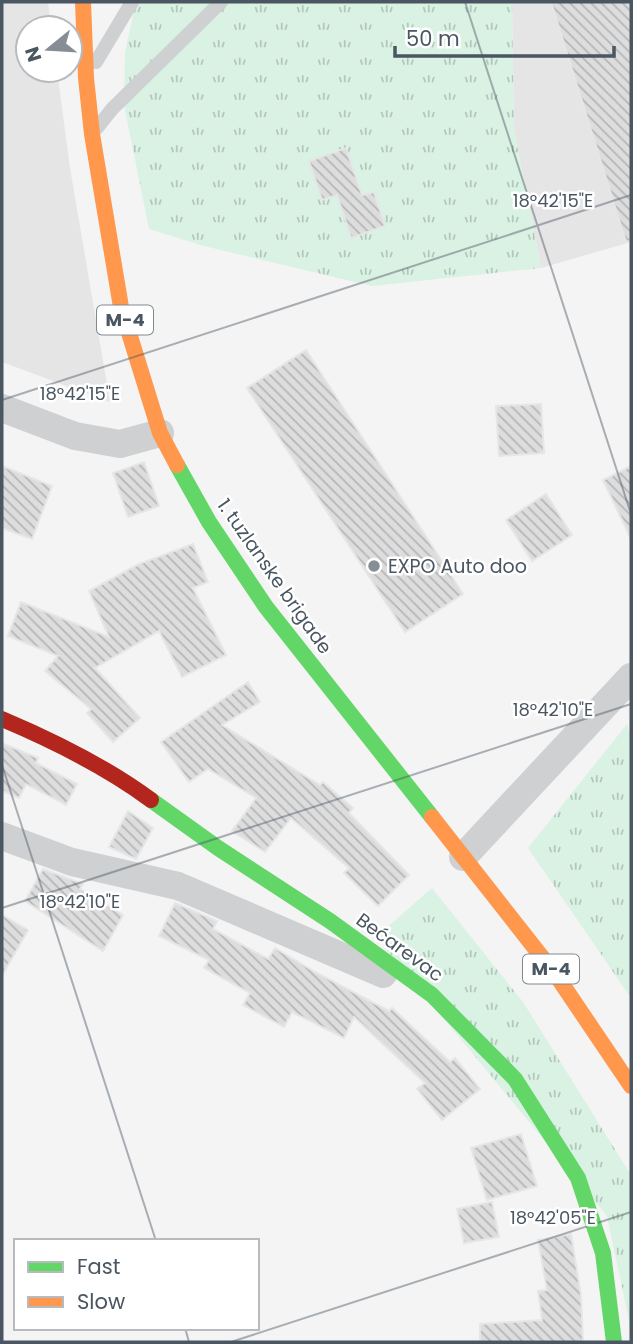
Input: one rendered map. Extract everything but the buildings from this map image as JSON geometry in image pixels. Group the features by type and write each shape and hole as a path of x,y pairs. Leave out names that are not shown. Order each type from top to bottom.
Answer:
{"main road":[{"name":"1. tuzlanske brigade","path":"83,2 86,78 92,134 121,307 160,433 209,522 266,607 555,975 631,1086"},
{"name":"Bećarevac","path":"2,719 58,743 131,785 218,848 330,922 432,995 515,1079 578,1178 603,1253 614,1342"}],"street":[{"path":"2,408 75,436 120,444 160,433"},
{"path":"463,857 631,677"},
{"path":"2,836 72,862 178,886 432,995"}],"lane":[{"path":"86,78 132,2"},
{"path":"92,134 112,109 220,2"}],"shaded area":[{"path":"2,2 48,2 49,14 14,14 14,84 59,84 70,168 110,402 2,362"},
{"path":"512,2 631,2 631,242 541,268 514,130"}],"green space":[{"path":"136,2 512,2 514,130 541,268 372,286 204,246 149,229 124,105 125,52"},
{"path":"627,724 631,738 631,998 528,848"},
{"path":"432,888 523,1002 631,1175 631,1330 607,1216 376,937"}],"traffic: fast":[{"path":"177,465 209,522 266,607 432,817"},
{"path":"151,800 218,848 330,921 432,995 515,1079 578,1178 603,1253 614,1342"}],"traffic: slow":[{"path":"83,2 86,78 92,134 121,307 160,433 177,465"},
{"path":"432,817 556,975 631,1086"}],"traffic: jam":[{"path":"2,719 79,755 151,800"}],"place":[{"name":"EXPO Auto doo","path":"374,566"}]}
